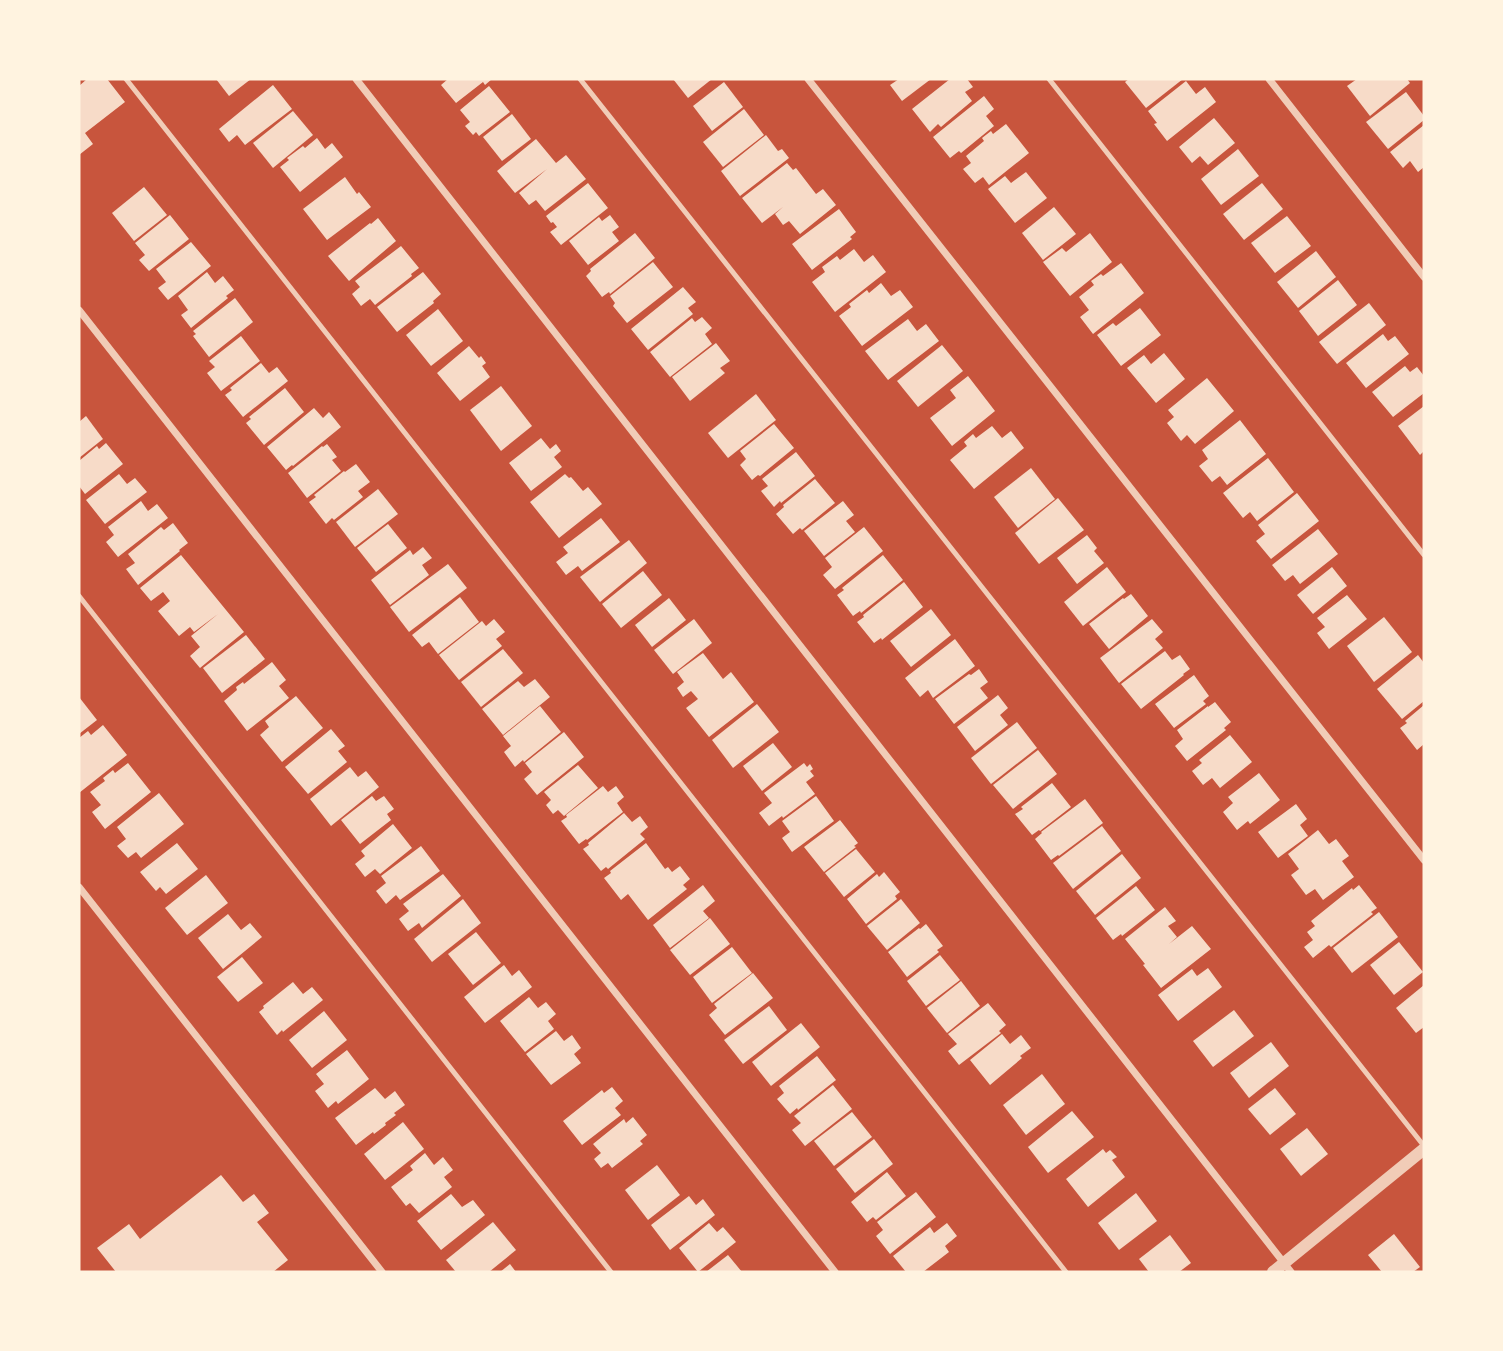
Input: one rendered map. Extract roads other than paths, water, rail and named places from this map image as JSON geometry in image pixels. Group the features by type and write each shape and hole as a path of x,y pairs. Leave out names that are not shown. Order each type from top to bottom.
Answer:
{"street":[{"path":"356,79 1287,1268"},
{"path":"808,79 1424,860"},
{"path":"1269,79 1424,276"},
{"path":"79,310 835,1272"},
{"path":"79,887 382,1272"},
{"path":"1273,1272 1287,1268 1424,1148"}],"lane":[{"path":"126,79 1066,1272"},
{"path":"580,79 1424,1148"},
{"path":"1049,79 1424,555"},
{"path":"79,596 611,1272"}]}
